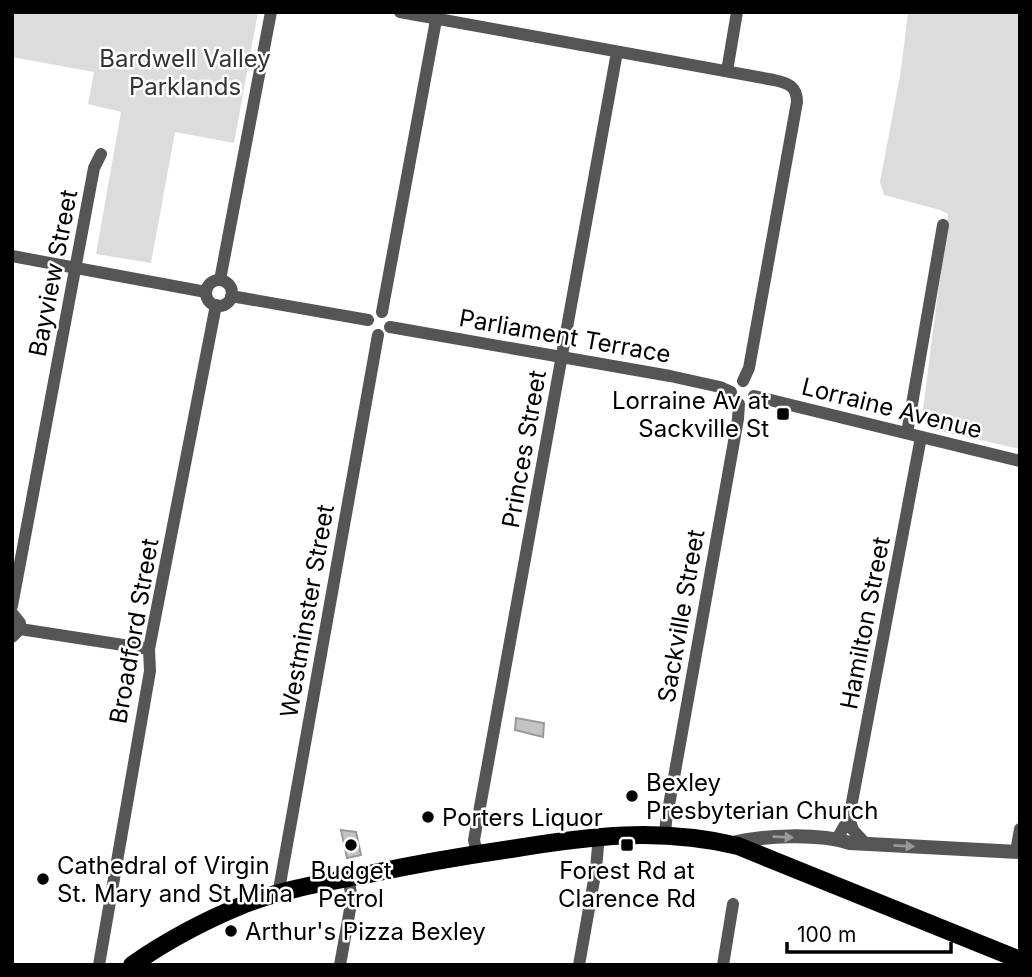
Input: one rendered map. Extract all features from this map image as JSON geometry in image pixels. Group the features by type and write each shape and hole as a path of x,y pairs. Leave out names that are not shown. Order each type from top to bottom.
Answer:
{"main road":[{"path":"138,963 236,908 278,895 348,878 598,835 665,836 707,839 730,844 772,858 1020,960"}],"street":[{"path":"220,280 271,12"},
{"path":"400,12 727,71 787,83 793,87 797,102 749,368 743,381 734,385 731,392 733,399 739,404 750,402 754,396 752,386 743,381"},
{"path":"727,71 737,12"},
{"path":"382,313 436,20"},
{"name":"Princes Street","path":"477,854 474,840 617,52"},
{"name":"Bayview Street","path":"12,606 94,169 100,154"},
{"path":"908,433 943,225"},
{"path":"12,256 206,292"},
{"path":"220,280 229,285 231,296 226,303 216,305 207,299 206,292 211,283 220,280"},
{"path":"231,296 368,320"},
{"name":"Broadford Street","path":"99,965 150,671 149,649 216,305"},
{"path":"374,313 382,313 388,318 390,327 378,335 368,328 368,320 374,313"},
{"name":"Parliament Terrace","path":"390,327 670,376 731,392"},
{"name":"Westminster Street","path":"278,895 378,335"},
{"name":"Lorraine Avenue","path":"754,396 1020,461"},
{"name":"Sackville Street","path":"665,836 739,404"},
{"name":"Hamilton Street","path":"836,839 849,818 922,437"},
{"path":"12,613 19,619 16,633 149,649"},
{"path":"849,818 853,830 866,844"},
{"path":"730,844 768,836 1018,852 1020,829"},
{"path":"579,965 596,869 598,835"},
{"path":"340,965 352,898 348,878"},
{"path":"723,965 733,904"}],"green space":[{"name":"Bardwell Valley Parklands","path":"12,12 258,12 234,143 175,132 151,263 96,254 121,112 88,104 94,72 12,57"},
{"path":"908,12 1020,12 1020,449 930,429 922,417 948,214 884,195 880,182 901,70"}],"building":[{"path":"516,718 544,723 543,737 515,730"},
{"path":"341,830 356,832 361,855 347,858"}],"place":[{"name":"Lorraine Av at Sackville St","path":"783,414"},
{"name":"Bexley Presbyterian Church","path":"632,796"},
{"name":"Porters Liquor","path":"428,817"},
{"name":"Budget Petrol","path":"351,845"},
{"name":"Forest Rd at Clarence Rd","path":"627,845"},
{"name":"Cathedral of Virgin St. Mary and St Mina","path":"43,879"},
{"name":"Arthur's Pizza Bexley","path":"231,931"}]}
